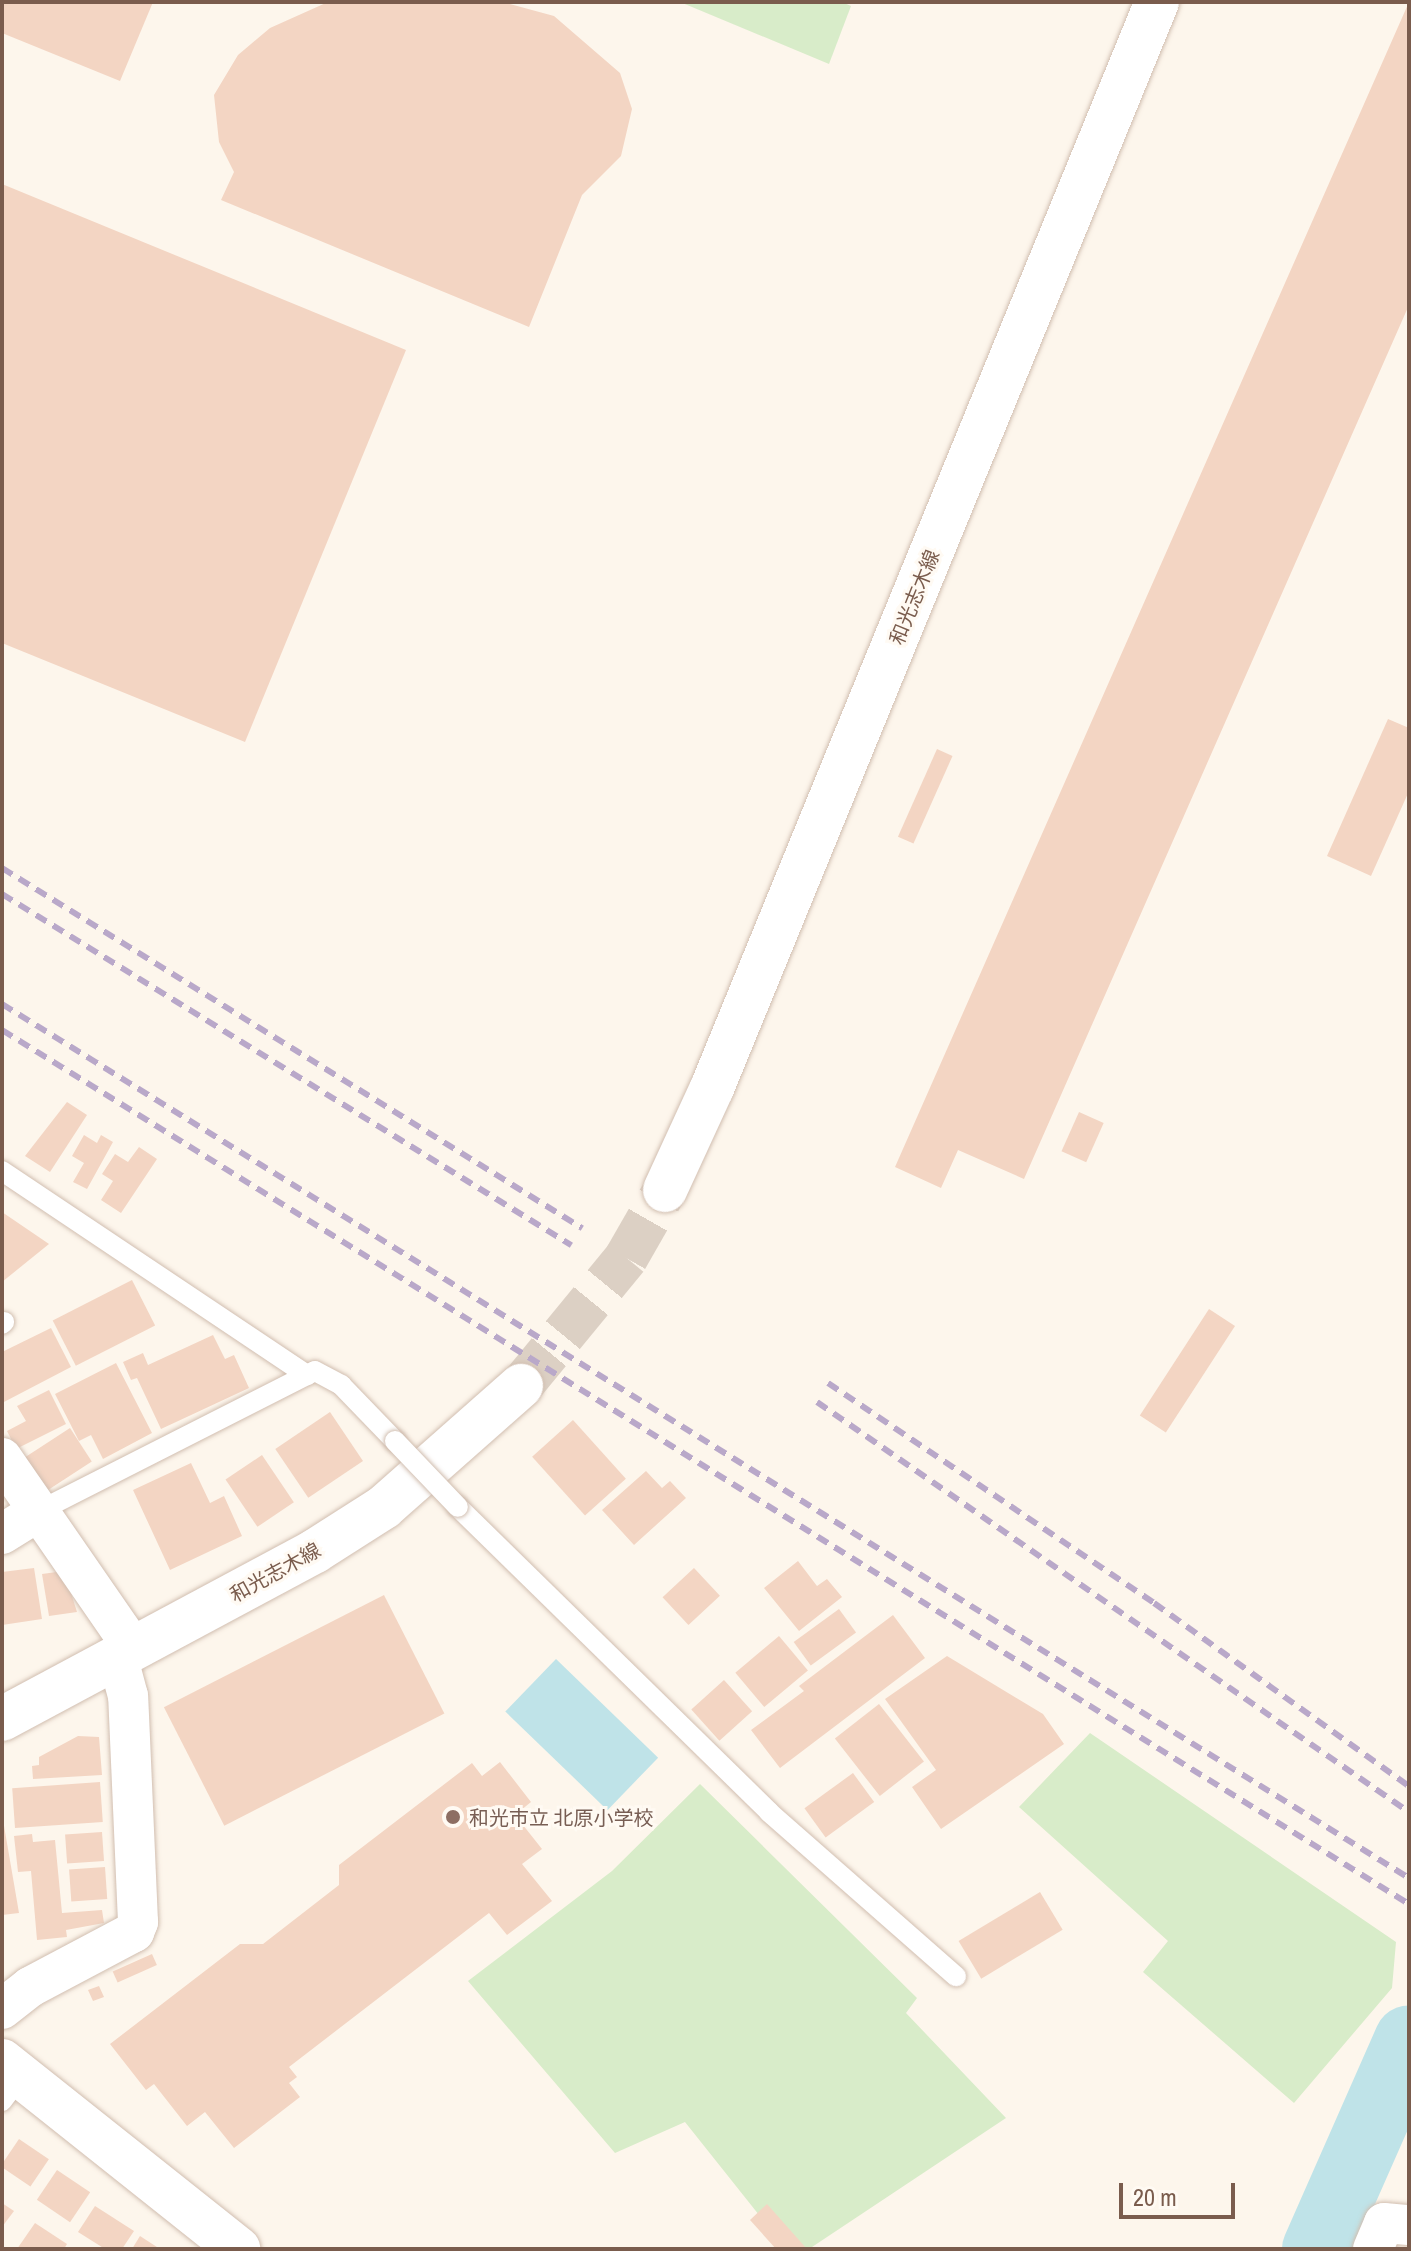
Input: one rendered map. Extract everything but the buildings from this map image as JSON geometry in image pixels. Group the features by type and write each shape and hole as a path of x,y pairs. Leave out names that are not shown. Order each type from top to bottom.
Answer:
{"main road":[{"name":"和光志木線","path":"665,1190 718,1073 1157,2"},
{"name":"和光志木線","path":"2,1719 315,1551 384,1507 521,1386"},
{"path":"8,2079 238,2249"}],"street":[{"path":"2,1458 39,1511 126,1653 138,1922 134,1932 44,1979 2,2009"},
{"path":"2,1534 39,1511"},
{"path":"1373,2249 1384,2223 1409,2225"}],"lane":[{"path":"2,1171 307,1375"},
{"path":"39,1511 315,1371 341,1385 458,1507 769,1812 956,1976"}],"green space":[{"path":"680,2 842,2 851,6 829,64"},
{"path":"1090,1733 1396,1942 1392,1988 1294,2103 1143,1972 1168,1941 1019,1807"},
{"path":"700,1784 917,1998 906,2013 1006,2118 809,2249 786,2249 685,2122 615,2153 468,1981 612,1871"}],"water":[{"path":"556,1659 658,1758 607,1810 505,1712"}],"waterway":[{"path":"1317,2249 1409,2040"}],"tunnel":[{"path":"521,1386 626,1258 665,1190"}],"railway":[{"path":"2,868 582,1228"},
{"path":"2,894 571,1245"},
{"path":"2,1004 1409,1878"},
{"path":"2,1030 1409,1904"},
{"path":"828,1383 1154,1603 1409,1786"},
{"path":"817,1402 1409,1812"}],"place":[{"name":"和光市立 北原小学校","path":"453,1817"}]}
